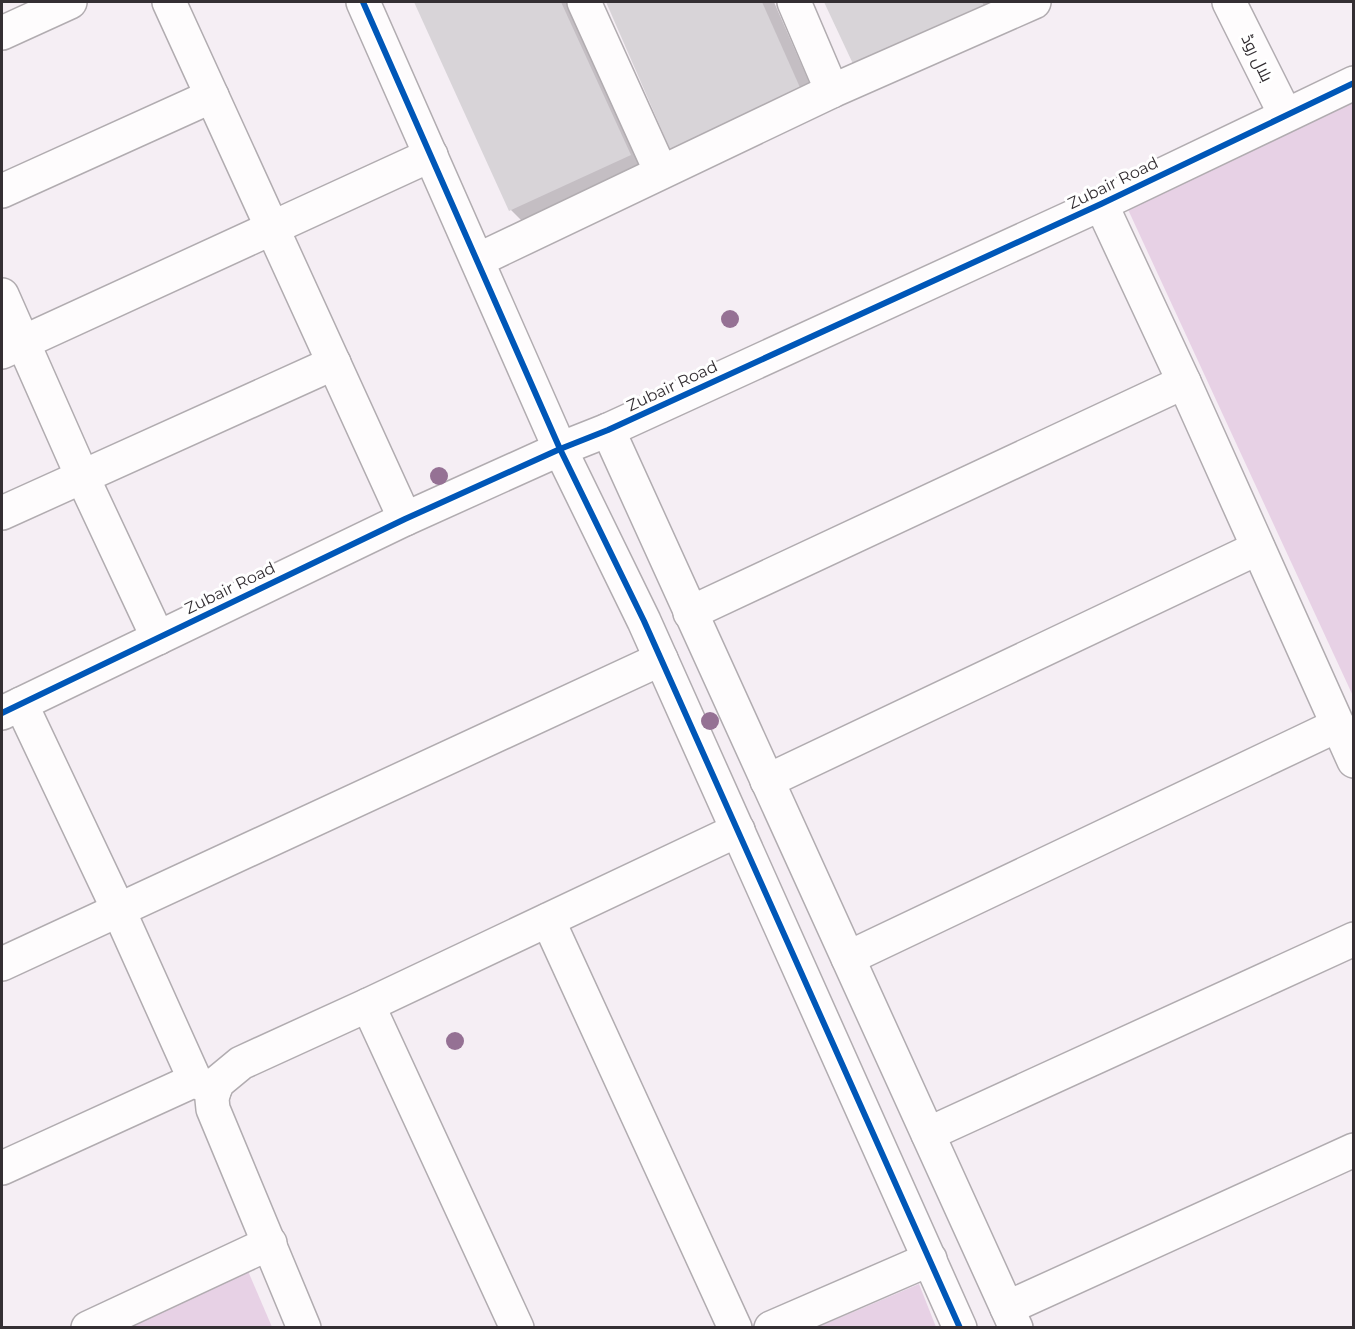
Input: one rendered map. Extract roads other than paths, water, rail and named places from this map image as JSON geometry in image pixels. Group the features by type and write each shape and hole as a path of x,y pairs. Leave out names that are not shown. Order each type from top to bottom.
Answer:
{"street":[{"path":"2,33 70,2"},
{"path":"169,2 405,519"},
{"path":"363,2 560,449 661,659 960,1328"},
{"path":"584,2 661,172"},
{"path":"794,2 832,91"},
{"name":"بلال روڈ","path":"1229,2 1285,114"},
{"path":"478,260 1018,5"},
{"name":"Zubair Road","path":"11,709 405,519 560,449 608,430 1101,204 1353,83"},
{"path":"2,190 212,96"},
{"path":"13,347 431,155"},
{"path":"1101,204 1184,382 1353,760"},
{"path":"2,295 13,347 82,476 158,638"},
{"path":"2,513 334,363"},
{"path":"690,613 1184,382"},
{"path":"608,430 1012,1318 1353,1150"},
{"path":"767,781 1258,548"},
{"path":"2,964 661,659"},
{"path":"11,709 119,911 212,1099 213,1109 304,1328"},
{"path":"848,958 1338,725"},
{"path":"2,1168 218,1082 241,1063 738,830"},
{"path":"548,920 735,1328"},
{"path":"928,1134 1353,939"},
{"path":"368,1005 517,1328"},
{"path":"88,1328 270,1243"},
{"path":"771,1328 930,1259"}]}
